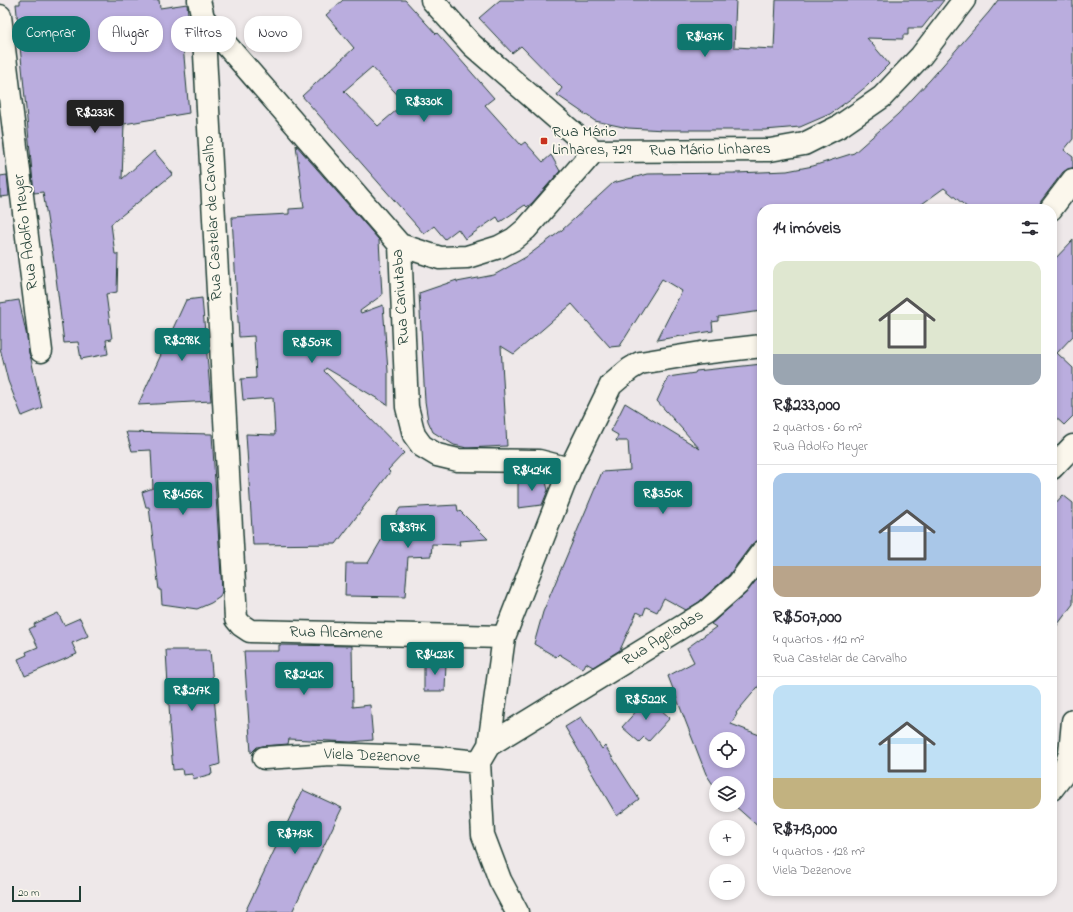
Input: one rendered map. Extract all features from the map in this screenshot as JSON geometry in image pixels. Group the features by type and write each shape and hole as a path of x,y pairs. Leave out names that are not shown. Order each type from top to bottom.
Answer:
{"street":[{"path":"400,245 440,258 467,256 499,247 514,239 526,230 594,151 472,45 432,0"},
{"name":"Rua Mário Linhares","path":"594,151 770,150 804,144 840,126 882,98 921,56 964,0"},
{"name":"Rua Cariutaba","path":"201,9 400,245 407,407 414,435 422,446 437,455 458,460 539,461 570,469"},
{"name":"Rua Castelar de Carvalho","path":"201,9 234,612 236,619 241,625"},
{"name":"Rua Adolfo Meyer","path":"0,16 41,351"},
{"path":"1054,204 1073,180"},
{"path":"517,911 500,880 483,835 484,754 504,637 570,469 611,385 630,369 640,363 702,353 757,347"},
{"path":"1057,463 1073,446"},
{"name":"Rua Ageladas","path":"484,754 706,612 738,584 757,559"},
{"name":"Rua Alcamene","path":"241,625 250,631 504,637"},
{"path":"1057,782 1062,776 1070,753 1073,721"},
{"name":"Viela Dezenove","path":"264,758 331,754 438,758 484,754"}],"building":[{"path":"20,0 159,0 160,8 187,4 188,16 171,16 171,52 184,52 189,113 124,124 122,179 154,151 173,174 111,224 115,254 118,254 117,292 106,294 112,339 106,340 108,354 81,359 78,342 64,343 54,261 43,192 34,193 21,52 90,52 90,16 17,16 16,4 20,4"},
{"path":"343,0 405,0 436,34 437,33 494,98 485,105 521,145 525,142 543,162 551,155 560,171 527,207 525,205 500,222 497,217 465,239 458,229 445,239 434,226 424,234 302,96 354,48 326,15","holes":["372,67 405,103 378,126 344,91"]},
{"path":"500,0 736,0 734,47 774,49 776,0 944,0 922,28 908,28 908,35 903,35 903,39 867,38 889,64 868,85 830,114 800,127 765,130 665,130 628,128 595,121 557,95 562,88 521,46 512,53 479,18"},
{"path":"998,0 1073,0 1073,139 1064,150 1073,157 1073,168 1063,172 1040,204 963,204 944,188 922,204 757,204 757,312 718,317 718,321 712,322 713,331 657,340 682,291 662,279 620,346 610,347 572,304 514,354 501,346 507,446 467,448 454,445 433,432 428,421 425,401 419,293 457,280 457,282 494,275 526,257 562,230 613,183 647,174 787,171 813,166 854,153 898,114 930,80"},
{"path":"296,145 379,240 382,295 360,311 361,313 383,305 388,371 388,405 326,368 324,371 404,453 388,470 390,472 336,544 253,545 246,434 275,435 273,398 243,400 241,379 256,378 254,336 239,337 232,217 289,214 289,209 304,208"},
{"path":"7,175 9,196 0,197 0,176"},
{"path":"1073,240 1073,336 1057,353 1057,257"},
{"path":"202,298 211,401 138,405 186,300"},
{"path":"19,300 29,353 42,408 22,416 8,381 0,348 0,303"},
{"path":"1057,353 1073,368 1073,416 1064,425 1057,419"},
{"path":"757,365 757,541 752,544 729,575 699,602 686,610 664,598 657,612 646,607 643,615 637,612 620,650 593,667 586,663 583,669 559,654 556,657 534,644 543,612 602,472 630,470 628,441 616,441 618,435 611,431 625,403 700,449 657,401 668,377 695,373 696,371"},
{"path":"126,432 212,434 222,591 220,597 211,603 197,609 162,604 149,507 146,507 142,492 153,488 151,450 132,451"},
{"path":"545,478 548,490 542,505 518,508 518,480"},
{"path":"1063,495 1073,503 1073,604 1057,625 1057,502"},
{"path":"457,505 458,511 460,511 488,539 459,541 460,545 432,544 431,556 408,557 405,597 345,596 346,563 368,563 400,508"},
{"path":"757,579 757,688 736,713 737,714 731,724 757,734 757,826 742,812 745,812 745,776 709,776 709,778 706,774 668,676 694,662 687,648 716,627 711,624 746,593"},
{"path":"58,613 64,625 80,618 88,636 72,643 77,654 25,676 18,659 27,655 26,652 38,647 29,629 35,626 34,624"},
{"path":"279,645 352,646 353,707 370,705 373,740 351,742 289,739 288,744 257,747 251,753 244,651 279,651"},
{"path":"166,650 210,650 220,764 211,767 212,774 193,779 192,774 183,775 182,769 173,770 169,723"},
{"path":"424,660 446,663 445,691 424,691"},
{"path":"648,698 670,718 649,741 644,737 639,742 622,727"},
{"path":"581,717 602,749 605,746 639,799 617,816 565,727"},
{"path":"303,790 342,808 292,912 245,912"}],"place":[{"name":"Rua Mário Linhares, 729","path":"544,141"}]}
